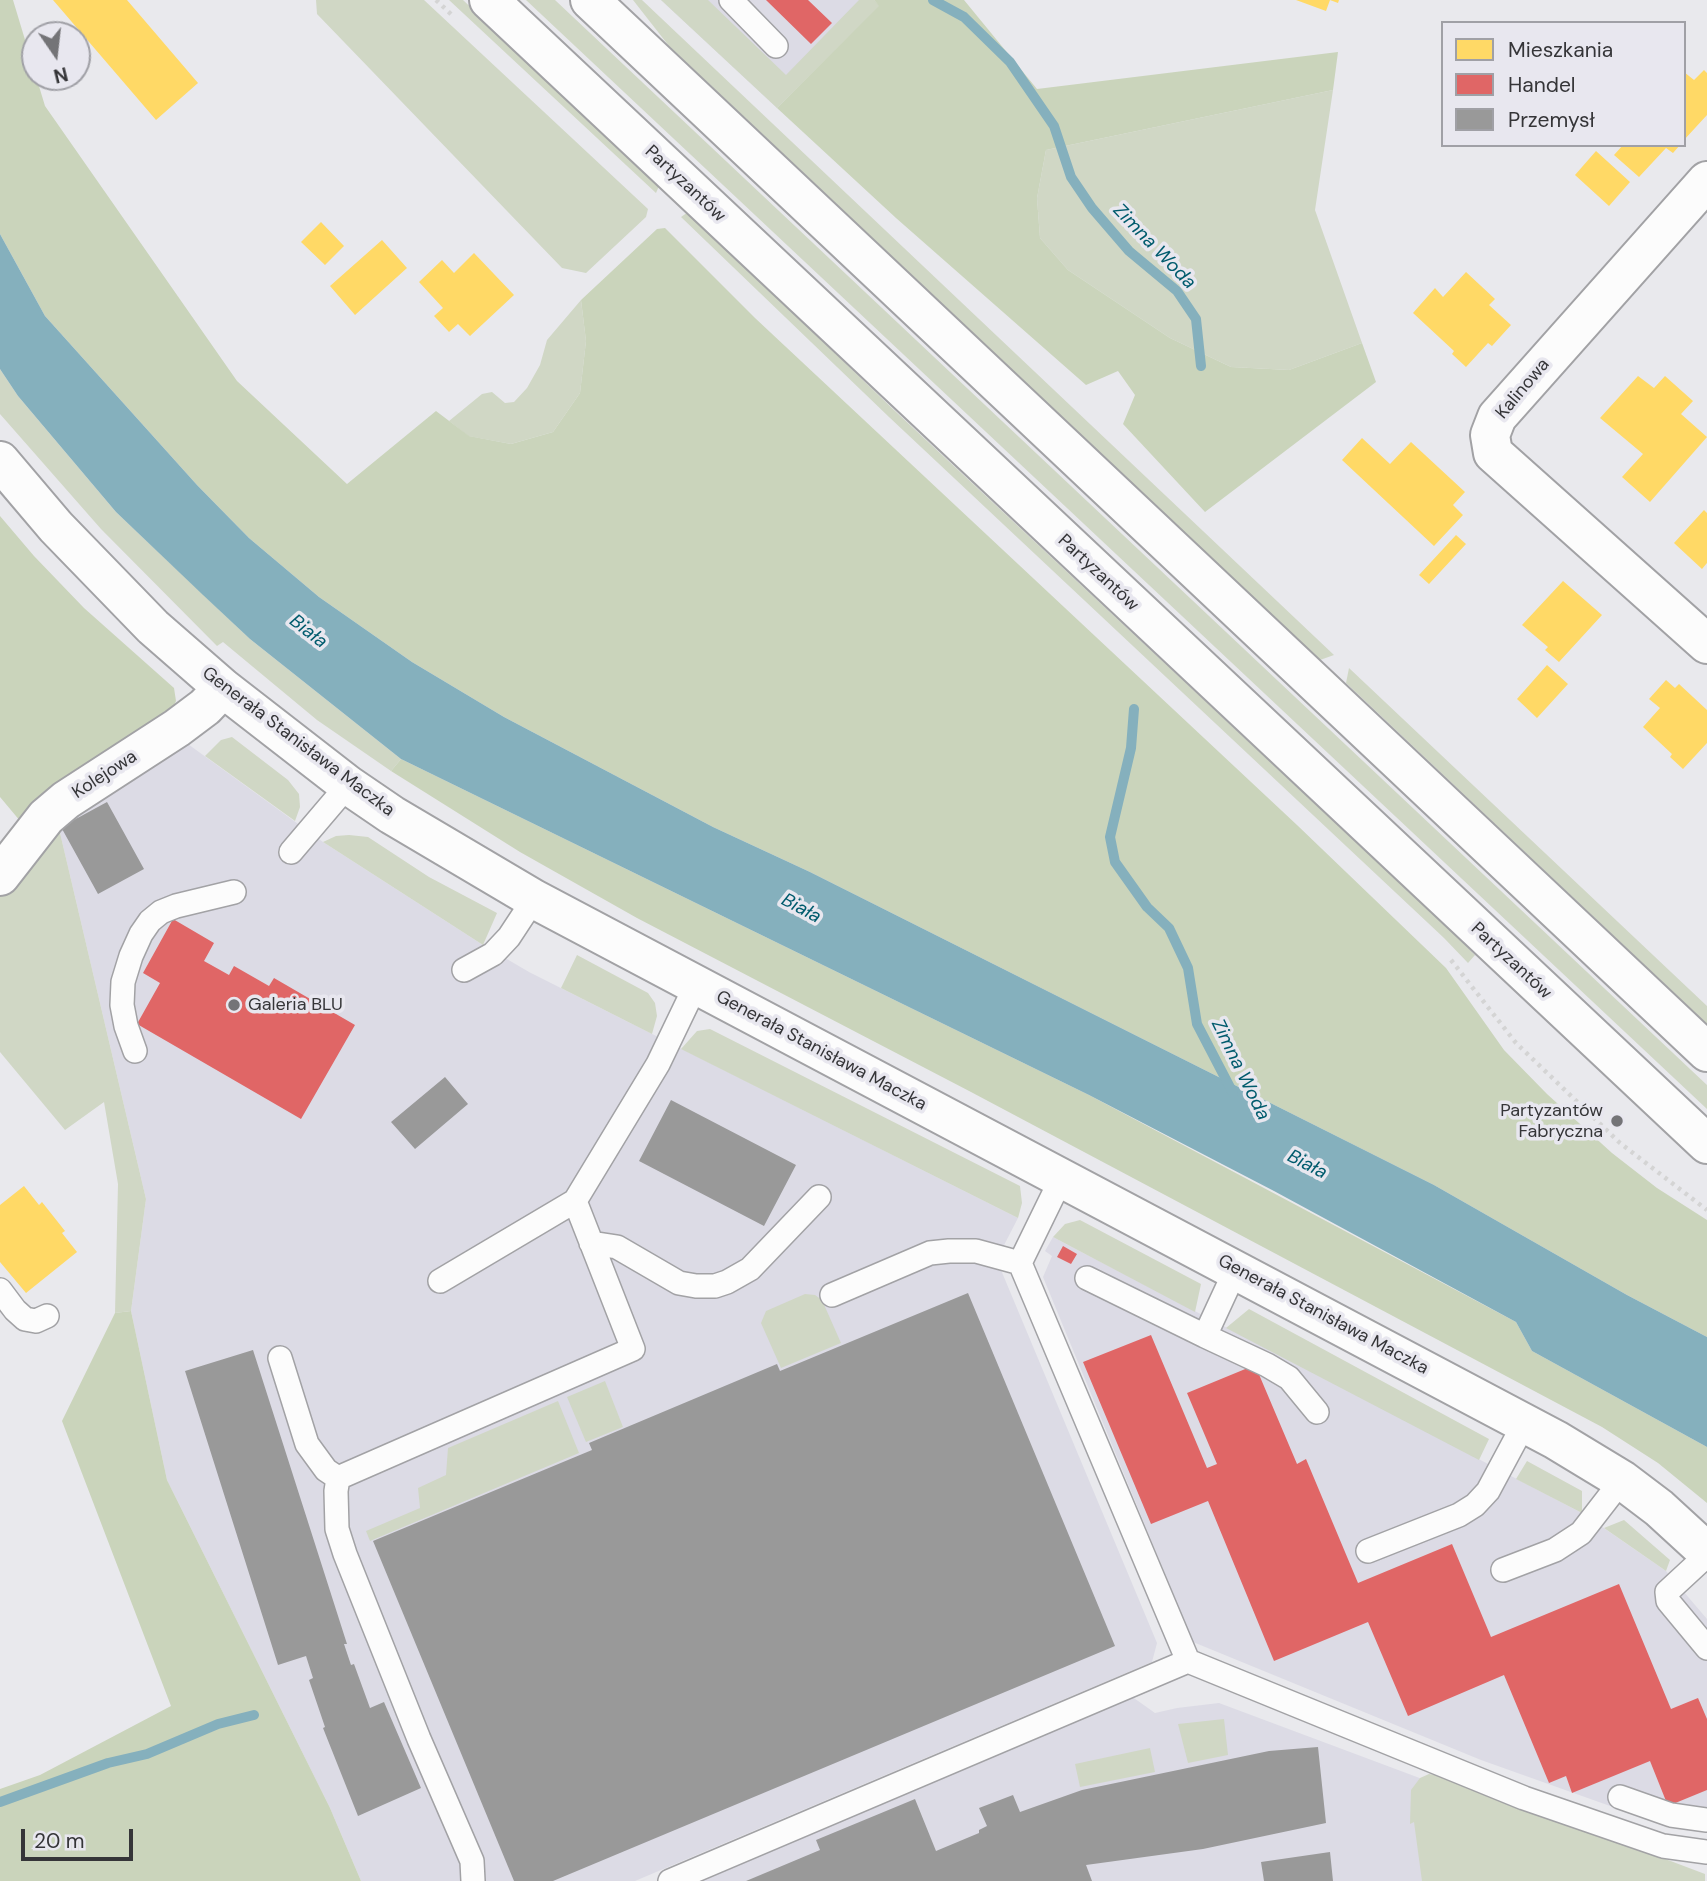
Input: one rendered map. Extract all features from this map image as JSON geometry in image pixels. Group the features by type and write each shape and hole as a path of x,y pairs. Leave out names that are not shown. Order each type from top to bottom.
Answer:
{"main road":[{"name":"Partyzantów","path":"489,0 1707,1144"},
{"path":"590,0 1707,1052"},
{"name":"Kalinowa","path":"1707,181 1497,417 1490,435 1493,453 1707,644"},
{"name":"Generała Stanisława Maczka","path":"0,461 56,527 107,581 153,627 223,688 348,785 441,845 534,899 1525,1422 1622,1480 1668,1516 1707,1553"},
{"name":"Kolejowa","path":"0,876 46,817 66,800 177,729 205,707 223,688"}],"lane":[{"path":"731,0 776,46"},
{"path":"291,852 348,785"},
{"path":"135,1051 122,1005 123,982 141,934 161,912 234,892"},
{"path":"464,970 493,954 509,937 534,899"},
{"path":"440,1280 575,1200 658,1064 696,985"},
{"path":"1062,1177 1020,1263 1188,1661 1524,1798 1662,1846 1707,1852"},
{"path":"591,1243 617,1247 679,1283 715,1286 750,1269 819,1196"},
{"path":"338,1478 633,1349 575,1200"},
{"path":"832,1295 930,1253 976,1251 1020,1263"},
{"path":"1205,1336 1236,1269"},
{"path":"1087,1278 1267,1365 1289,1378 1317,1412"},
{"path":"0,1290 25,1319 36,1321 47,1316"},
{"path":"280,1358 307,1444 326,1471 338,1478"},
{"path":"1368,1551 1459,1515 1475,1505 1488,1491 1525,1422"},
{"path":"338,1478 337,1529 345,1554 418,1739 472,1861 473,1881"},
{"path":"1503,1570 1555,1550 1581,1534 1622,1480"},
{"path":"1707,1553 1667,1592 1668,1601 1707,1648"},
{"path":"670,1881 1188,1661"},
{"path":"1620,1797 1671,1815 1707,1820"}],"path":[{"path":"436,0 456,19"},
{"path":"1449,958 1516,1043 1620,1143 1707,1210"}],"shaded area":[{"path":"661,0 874,0 777,108"},
{"path":"181,739 323,842 529,972 1018,1218 1001,1251 1001,1270 1157,1643 1152,1662 635,1881 361,1881 330,1808 167,1480 131,1311 146,1199 57,820"},
{"path":"1053,1237 1582,1513 1666,1571 1707,1619 1707,1832 1669,1827 1481,1760 1193,1642 1043,1277 1052,1256 1045,1251"},
{"path":"1131,1696 1155,1713 1219,1703 1695,1881 691,1881"}],"green space":[{"path":"0,0 13,0 21,26 21,91 40,91 45,106 237,381 347,484 436,411 469,436 511,444 553,432 580,393 586,341 581,300 657,229 665,228 755,318 1446,968 1504,1050 1547,1094 1612,1153 1657,1188 1707,1220 1707,1337 1627,1295 1434,1185 810,872 713,827 504,717 412,662 319,597 249,538 197,485 45,316 0,234"},
{"path":"316,0 424,0 648,209 646,217 586,273 562,268 317,14"},
{"path":"449,0 463,0 659,186 656,193"},
{"path":"526,0 555,0 1707,1085 1707,1109"},
{"path":"633,0 642,0 1334,655 1320,660 669,46"},
{"path":"661,0 708,0 786,75 859,0 874,0 880,6 777,108"},
{"path":"874,0 964,0 1037,89 1338,52 1333,90 1046,150 1037,198 1040,238 1068,270 1170,338 1231,367 1289,370 1362,343 1376,382 1205,512 1123,424 1135,395 1118,371 1086,385 896,218 777,108 879,6"},
{"path":"1333,90 1315,210 1362,343 1289,370 1231,367 1170,338 1068,270 1040,238 1037,198 1046,150"},
{"path":"688,212 894,410 1453,933 1475,955 1468,963 681,217"},
{"path":"581,300 586,341 580,393 553,432 511,444 468,436 449,421 482,394 492,392 505,403 514,402 527,388 540,365 547,340"},
{"path":"0,369 18,396 116,512 250,639 401,759 391,771 317,720 223,642 217,646 101,529 0,414"},
{"path":"0,516 84,608 174,688 176,701 170,715 26,828 0,797"},
{"path":"1349,668 1707,1006 1707,1024 1346,683"},
{"path":"232,737 288,780 299,794 300,807 295,821 205,756 221,740"},
{"path":"401,759 1089,1095 1516,1322 1532,1351 1707,1447 1707,1503 1658,1463 1602,1427 637,918 520,852 391,771"},
{"path":"57,820 146,1199 131,1311 115,1313 118,1184 104,1102 65,1130 0,1052 0,891"},
{"path":"336,836 368,837 429,877 497,913 483,945 323,842"},
{"path":"577,955 648,993 655,1003 657,1016 652,1034 561,988"},
{"path":"710,1029 1020,1186 1022,1203 1018,1218 681,1049 697,1031"},
{"path":"1080,1220 1201,1284 1195,1312 1053,1237 1065,1224"},
{"path":"805,1294 815,1295 822,1300 841,1343 781,1368 761,1323 766,1311"},
{"path":"1249,1309 1489,1439 1479,1460 1226,1328"},
{"path":"131,1311 167,1480 330,1808 361,1881 0,1881 0,1789 40,1775 171,1706 62,1421 115,1313"},
{"path":"605,1381 623,1427 586,1442 567,1397"},
{"path":"558,1401 579,1453 370,1541 366,1531 420,1508 418,1488 446,1475 448,1448"},
{"path":"1527,1461 1582,1491 1582,1513 1516,1479"},
{"path":"1624,1520 1670,1560 1666,1571 1604,1528"},
{"path":"1224,1719 1228,1755 1188,1763 1178,1724"},
{"path":"1150,1748 1155,1772 1080,1787 1075,1764"},
{"path":"1429,1774 1448,1777 1705,1874 1705,1881 1422,1881 1414,1822 1410,1824 1411,1790 1420,1778"}],"water":[{"name":"Biała","path":"0,234 45,316 197,485 249,538 319,597 412,662 504,717 713,827 810,872 1434,1185 1627,1295 1707,1337 1707,1447 1532,1351 1516,1322 1274,1191 1089,1095 401,759 250,639 203,595 116,512 18,396 0,369"}],"building: Mieszkania":[{"path":"53,0 127,0 198,83 156,120 91,44 91,21 71,21"},
{"path":"1296,0 1330,0 1326,11"},
{"path":"1704,70 1707,73 1707,115 1686,138 1686,74 1694,80"},
{"path":"1621,147 1678,147 1673,153 1666,148 1639,177 1614,155"},
{"path":"1596,151 1630,182 1609,206 1575,175"},
{"path":"321,222 344,246 325,265 301,242"},
{"path":"382,240 407,268 355,315 330,286"},
{"path":"474,253 514,295 470,336 458,324 449,332 434,316 443,308 419,282 442,260 454,273"},
{"path":"1466,272 1495,299 1489,305 1511,325 1492,346 1488,343 1466,367 1452,354 1454,351 1413,313 1435,288 1443,297"},
{"path":"1638,376 1654,388 1665,376 1693,401 1681,414 1707,437 1650,502 1622,477 1643,454 1600,418"},
{"path":"1362,438 1390,464 1411,442 1465,492 1453,505 1463,515 1434,546 1342,460"},
{"path":"1704,510 1707,513 1707,563 1702,569 1674,543"},
{"path":"1456,535 1466,544 1429,584 1419,575"},
{"path":"1563,581 1602,615 1559,662 1545,650 1548,647 1522,625"},
{"path":"1547,665 1568,684 1537,718 1517,699"},
{"path":"1666,680 1675,688 1679,684 1707,710 1707,743 1683,769 1670,757 1672,754 1643,727 1660,708 1649,699"},
{"path":"24,1186 39,1205 42,1202 65,1231 62,1233 77,1252 26,1293 0,1262 0,1205"}],"building: Handel":[{"path":"766,0 808,0 832,23 811,44"},
{"name":"Galeria BLU","path":"173,919 214,943 204,961 229,975 234,966 269,986 274,978 355,1025 301,1119 137,1024 160,983 143,973"},
{"path":"1063,1246 1077,1254 1071,1264 1057,1257"},
{"path":"1151,1335 1207,1468 1217,1464 1187,1393 1255,1365 1297,1464 1306,1459 1358,1583 1452,1544 1491,1637 1619,1584 1671,1709 1698,1698 1707,1719 1707,1790 1668,1806 1650,1761 1572,1793 1566,1776 1549,1783 1504,1675 1408,1716 1368,1622 1274,1661 1208,1501 1151,1524 1083,1362"}],"building: Przemysł":[{"path":"107,802 144,869 98,894 61,827"},
{"path":"445,1077 468,1104 415,1149 391,1122"},
{"path":"671,1100 796,1165 764,1226 639,1161"},
{"path":"968,1293 1115,1646 553,1881 514,1881 373,1541 592,1450 589,1443 777,1364 780,1371"},
{"path":"253,1350 347,1644 344,1644 351,1665 354,1664 370,1708 384,1702 421,1788 358,1816 323,1728 325,1727 309,1680 313,1678 306,1656 278,1665 185,1371"},
{"path":"1318,1747 1326,1823 1203,1849 1086,1865 1092,1881 746,1881 820,1850 816,1840 915,1799 936,1851 979,1833 979,1830 987,1826 979,1808 1013,1795 1020,1812 1082,1790 1269,1751"},
{"path":"1330,1852 1333,1881 1264,1881 1261,1862"}],"waterway":[{"name":"Zimna Woda","path":"933,0 964,17 1010,62 1054,126 1071,177 1092,208 1129,251 1177,291 1196,319 1201,366"},
{"name":"Zimna Woda","path":"1134,709 1131,748 1110,837 1115,862 1147,907 1169,928 1188,968 1197,1024 1233,1093"},
{"path":"0,1802 108,1763 147,1754 218,1724 254,1715"}],"place":[{"name":"Galeria BLU","path":"234,1005"},
{"name":"Partyzantów Fabryczna","path":"1617,1121"}]}
